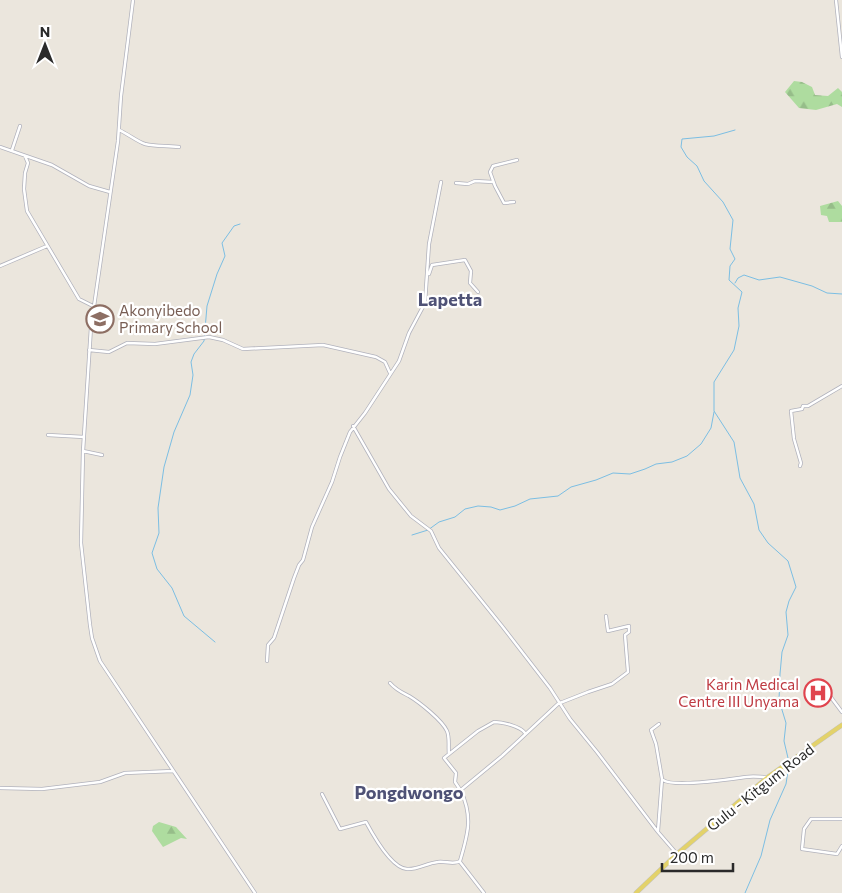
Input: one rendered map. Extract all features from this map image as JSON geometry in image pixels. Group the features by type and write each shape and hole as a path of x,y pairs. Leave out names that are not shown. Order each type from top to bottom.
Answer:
{"main road":[{"name":"Gulu - Kitgum Road","path":"636,893 677,854 768,777 842,725"}],"street":[{"path":"133,0 122,81 119,130 93,306 89,350 83,451 82,543 92,638 100,662 255,893"},
{"path":"836,0 842,57"},
{"path":"12,150 20,126"},
{"path":"119,130 146,144 159,147 169,145 178,147"},
{"path":"0,147 52,165 89,186 110,192"},
{"path":"25,156 28,161 24,181 26,208 79,299 93,306"},
{"path":"28,161 34,159"},
{"path":"514,202 504,203 490,172 491,167 517,160"},
{"path":"267,661 268,645 274,638 294,578 303,560 312,527 332,482 353,426 364,414 399,361 409,334 425,303 429,244 441,182"},
{"path":"456,183 493,182"},
{"path":"0,266 47,246"},
{"path":"428,278 432,265 465,260 471,271 470,283 478,292"},
{"path":"89,350 109,352 127,343 155,344 209,337 223,340 243,350 324,345 376,357 385,362 390,374"},
{"path":"800,466 801,463 794,439 791,411 802,409 803,406 808,406 842,386"},
{"path":"353,426 389,488 411,516 431,531 439,548 502,626 658,832 677,854"},
{"path":"48,435 84,438"},
{"path":"83,451 102,455"},
{"path":"461,791 466,784 502,756 560,703 612,684 628,672 625,635 629,632 629,626 608,631 606,616"},
{"path":"390,684 396,690 421,705 443,724 448,734 449,754"},
{"path":"824,688 842,712"},
{"path":"460,862 468,830 468,810 461,791 455,782 456,773 444,758 480,729 494,722 518,728 525,733"},
{"path":"658,832 662,779 652,730 660,724"},
{"path":"0,788 42,789 100,782 125,773 173,771"},
{"path":"662,779 667,783 689,783 747,777 768,777"},
{"path":"322,794 340,829 366,822 383,851 404,868 412,868 435,862 460,862"},
{"path":"842,819 811,819 804,829 802,849 837,854 842,846"},
{"path":"460,862 484,893"}],"green space":[{"path":"794,81 802,82 812,87 815,95 828,96 838,88 842,92 842,107 837,104 816,110 799,108 785,92"},
{"path":"838,201 842,206 842,222 829,222 827,216 821,215 820,206"},
{"path":"159,822 176,827 187,839 181,838 163,847 152,831 153,826"}],"waterway":[{"path":"735,130 714,136 682,139 681,147 687,157 697,166 704,181 723,202 733,220 730,249 735,259 730,266 729,280 742,292 738,308 739,326 734,350 714,382 714,411 734,442 740,478 754,504 759,530 768,543 788,561 796,587 786,612 788,635 782,652 780,674 779,700 786,723 784,741 788,758"},
{"path":"215,642 184,616 172,588 157,569 152,553 159,533 158,508 164,467 174,432 190,395 193,375 191,362 194,354 204,341 207,306 225,256 222,243 234,226 240,224"},
{"path":"735,283 738,278 744,275 759,280 780,277 812,286 827,293 842,294"},
{"path":"412,535 428,530 439,522 455,517 465,509 478,506 500,510 530,499 558,496 571,487 613,473 630,474 656,464 672,462 687,456 701,444 711,428 714,412"},
{"path":"745,893 761,856 770,820 786,784 789,764"}],"place":[{"name":"Akonyibedo Primary School","path":"100,319"},
{"name":"Karin Medical Centre III Unyama","path":"818,693"}],"district":[{"name":"Lapetta","path":"450,299"},
{"name":"Pongdwongo","path":"409,792"}]}
